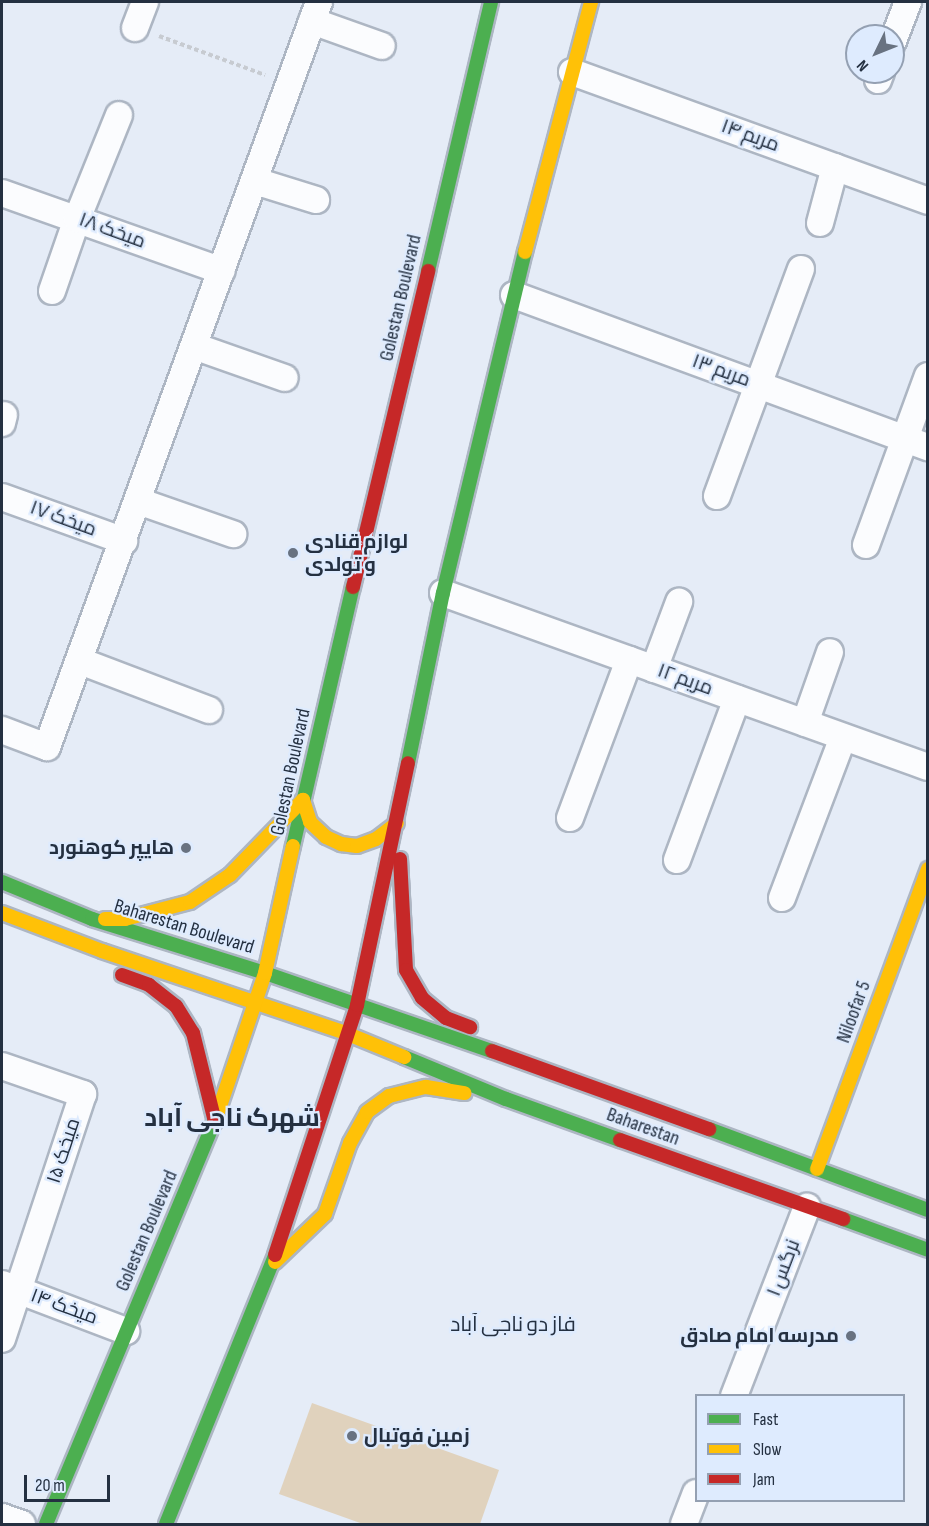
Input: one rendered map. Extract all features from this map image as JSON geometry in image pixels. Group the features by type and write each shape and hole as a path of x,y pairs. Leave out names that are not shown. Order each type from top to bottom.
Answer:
{"main road":[{"name":"Golestan Boulevard","path":"46,1524 215,1122 265,972 303,800 491,2"},
{"path":"166,1524 271,1266 357,1005 397,823 443,593 514,295 591,2"},
{"path":"93,919 125,919 190,902 230,875 303,800 310,822 326,837 341,844 357,846 376,839 397,823"},
{"path":"397,823 406,970 422,998 446,1018 486,1033 559,1074"},
{"name":"Niloofar 5","path":"817,1169 927,869"},
{"name":"Baharestan Boulevard","path":"2,882 93,919 265,972 357,1005"},
{"path":"2,913 348,1034"},
{"path":"57,934 79,960"},
{"path":"109,971 149,985 176,1006 193,1033 215,1122"},
{"name":"Baharestan","path":"357,1005 559,1074 927,1210"},
{"name":"Baharestan","path":"348,1034 506,1099 927,1250"},
{"path":"271,1266 325,1214 350,1143 368,1112 389,1096 426,1087 506,1099"}],"street":[{"path":"135,28 145,2"},
{"path":"900,24 908,2"},
{"path":"2,730 47,747 124,542 316,11 382,46"},
{"name":"مریم ۱۴","path":"572,72 927,201"},
{"path":"52,291 77,219 119,115"},
{"path":"820,222 835,167"},
{"path":"255,181 316,200"},
{"name":"میخک ۱۸","path":"2,193 222,271"},
{"path":"717,496 801,269"},
{"name":"مریم ۱۳","path":"514,295 916,443"},
{"path":"194,346 285,378"},
{"path":"866,545 916,443 927,376"},
{"name":"میخک ۱۷","path":"2,497 124,542"},
{"path":"138,501 233,534"},
{"name":"مریم ۱۲","path":"443,593 927,767"},
{"path":"654,669 679,602"},
{"path":"805,723 830,652"},
{"path":"570,818 629,660"},
{"path":"80,661 209,710"},
{"path":"676,860 737,699"},
{"path":"782,898 843,737"},
{"name":"میخک ۱۵","path":"2,1066 83,1094 10,1287"},
{"name":"نرگس ۱","path":"734,1394 807,1207"},
{"path":"2,1340 10,1287"},
{"name":"میخک ۱۴","path":"10,1287 126,1330"},
{"path":"684,1524 695,1496"},
{"path":"2,1517 22,1524"}],"path":[{"path":"135,28 291,84"}],"shaded area":[{"name":"زمین فوتبال","path":"312,1403 499,1470 480,1524 363,1524 279,1494"}],"traffic: fast":[{"path":"428,271 491,2"},
{"path":"408,763 443,593 525,252"},
{"path":"293,846 353,587"},
{"path":"2,882 92,919 265,973 492,1051"},
{"path":"404,1057 506,1099 620,1140"},
{"path":"46,1524 217,1115"},
{"path":"709,1129 928,1210"},
{"path":"843,1219 928,1250"},
{"path":"166,1524 275,1255"}],"traffic: slow":[{"path":"525,252 591,2"},
{"path":"105,919 125,919 190,902 230,875 303,800 310,822 326,837 341,844 357,846 376,839 397,823"},
{"path":"217,1115 265,973 293,846"},
{"path":"817,1169 928,869"},
{"path":"2,913 102,951 348,1034 404,1057"},
{"path":"275,1262 325,1214 350,1143 367,1112 389,1096 426,1087 465,1093"}],"traffic: jam":[{"path":"353,587 428,271"},
{"path":"275,1255 357,1005 408,763"},
{"path":"400,859 406,970 422,998 446,1018 470,1027"},
{"path":"122,975 149,985 176,1006 193,1033 215,1122"},
{"path":"492,1051 709,1129"},
{"path":"620,1140 843,1219"}],"place":[{"name":"لوازم قنادی و تولدی","path":"293,553"},
{"name":"هایپر کوهنورد","path":"186,848"},
{"name":"مدرسه امام صادق","path":"851,1336"},
{"name":"زمین فوتبال","path":"352,1436"}],"district":[{"name":"شهرک ناجی آباد","path":"232,1119"},
{"name":"فاز دو ناجی آباد","path":"513,1325"}]}
